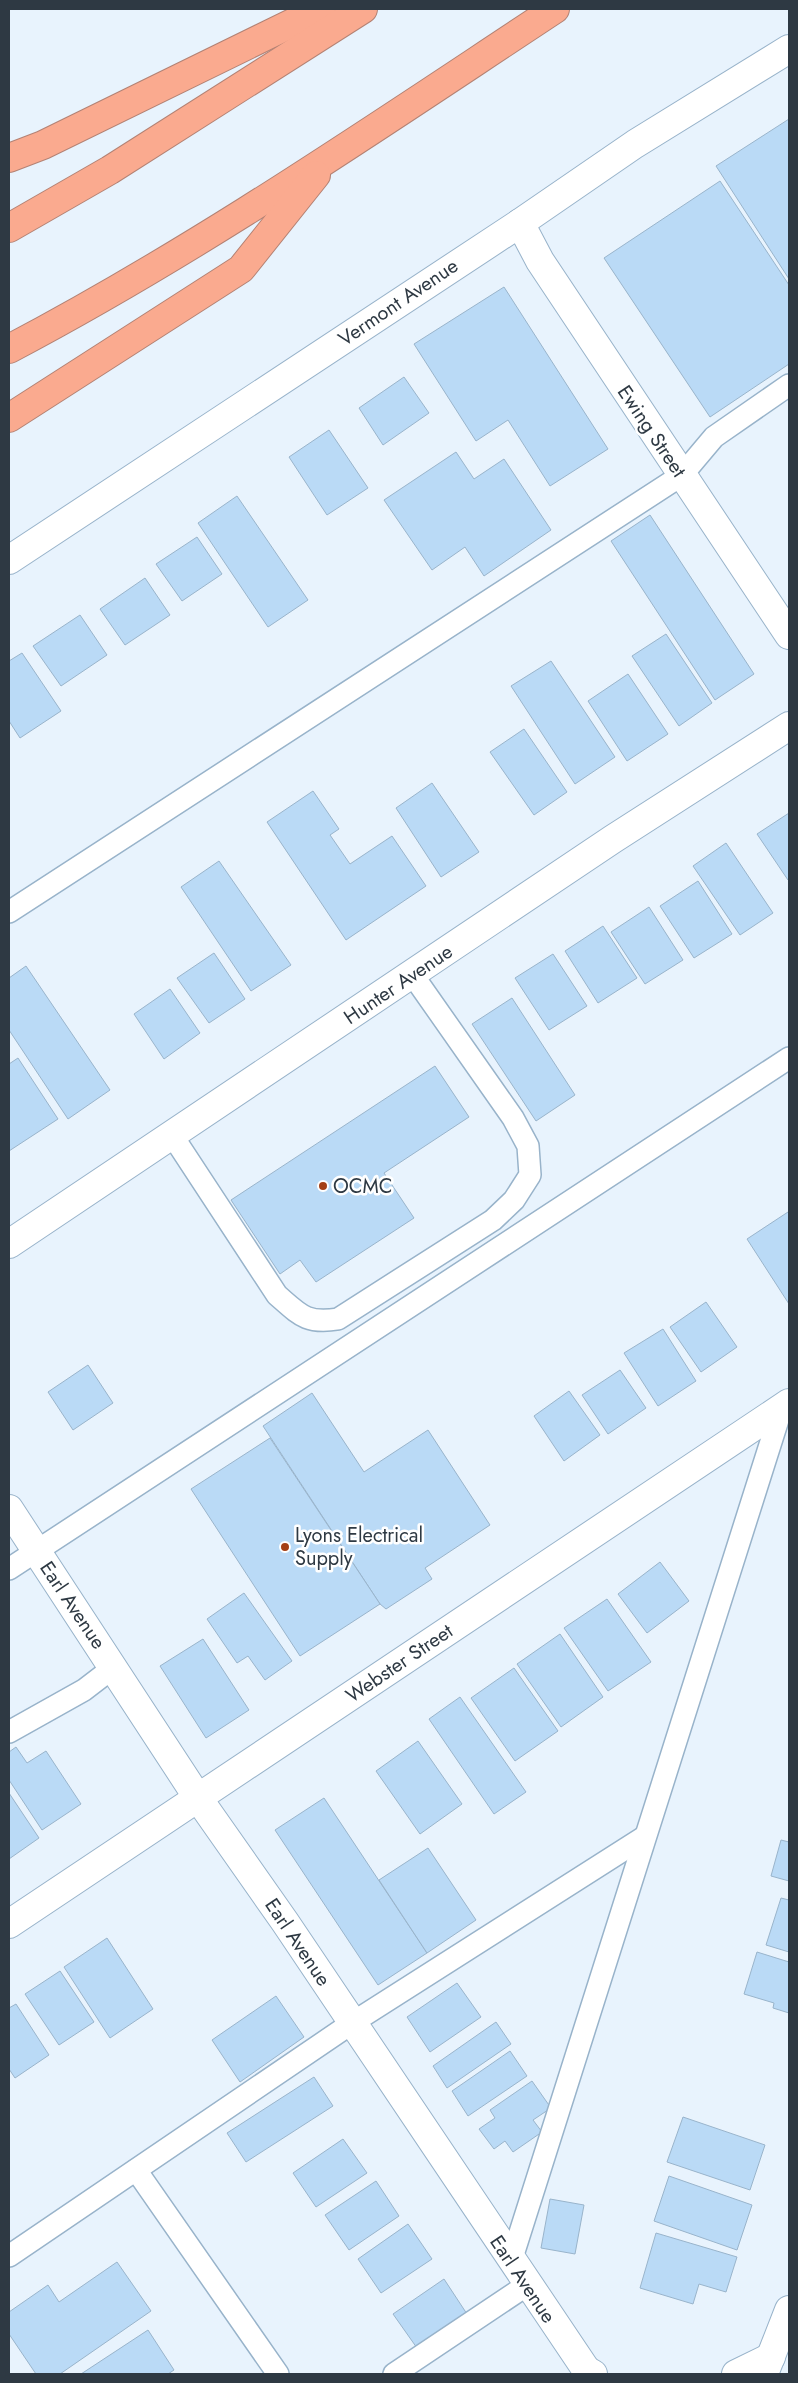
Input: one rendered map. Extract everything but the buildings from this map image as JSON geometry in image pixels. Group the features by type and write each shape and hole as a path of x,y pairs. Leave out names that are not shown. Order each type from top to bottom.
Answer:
{"highway":[{"path":"9,158 43,145 321,9"},
{"path":"9,228 110,170 363,9"},
{"path":"9,349 78,312 212,234 555,9"},
{"path":"9,418 240,269 331,156"}],"street":[{"name":"Vermont Avenue","path":"9,560 520,223 635,144 789,49"},
{"name":"Ewing Street","path":"520,223 540,261 789,636"},
{"name":"Hunter Avenue","path":"9,1244 613,839 789,726"},
{"name":"Webster Street","path":"9,1924 786,1405"},
{"name":"Earl Avenue","path":"9,1509 198,1798 352,2023 511,2261 589,2373"},
{"path":"736,2374 768,2366 789,2310"}],"lane":[{"path":"9,912 682,475 714,438 789,385"},
{"path":"172,1135 277,1295 299,1313 318,1322 338,1319 493,1220 514,1200 530,1175 528,1146 513,1118 412,974"},
{"path":"9,1569 789,1058"},
{"path":"511,2261 644,1837 786,1405"},
{"path":"9,1732 84,1690 114,1667"},
{"path":"9,2256 352,2023 644,1837"},
{"path":"136,2170 278,2374"},
{"path":"394,2374 527,2284"}],"place":[{"name":"OCMC","path":"323,1186"},
{"name":"Lyons Electrical Supply","path":"285,1547"}]}
